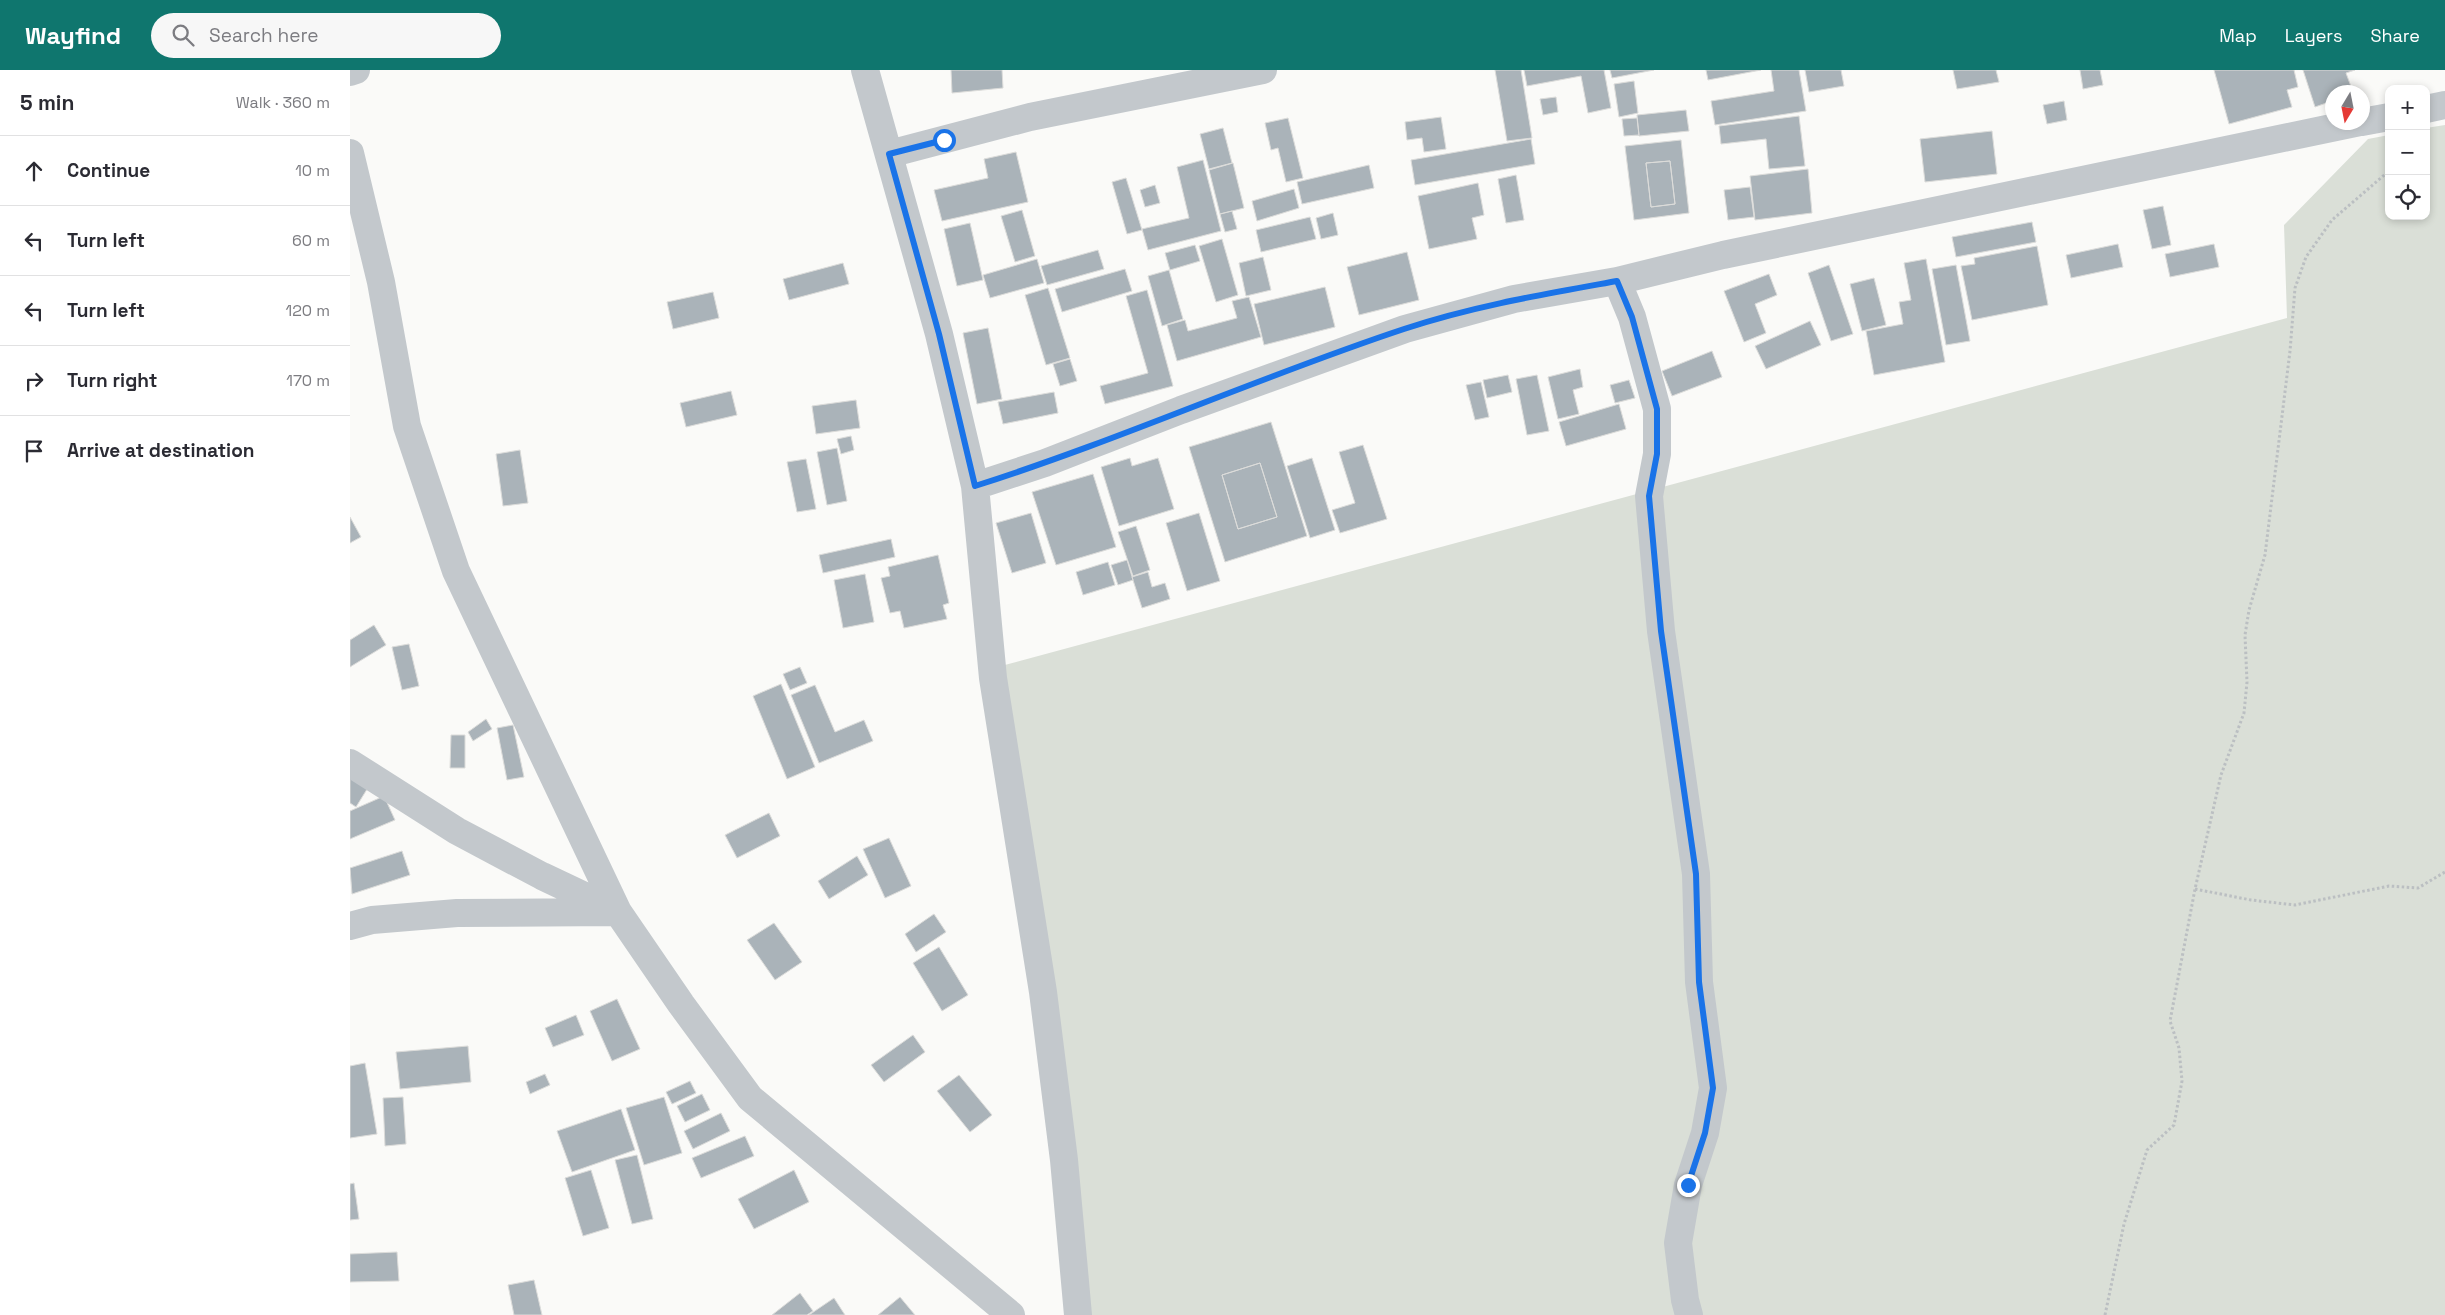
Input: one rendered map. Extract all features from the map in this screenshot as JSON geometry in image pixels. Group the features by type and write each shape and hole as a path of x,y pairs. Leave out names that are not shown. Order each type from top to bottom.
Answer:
{"street":[{"path":"350,72 356,70"},
{"path":"865,70 939,334 975,486 993,678 1044,992 1064,1160 1078,1315"},
{"path":"889,154 1030,118 1263,70"},
{"path":"2430,108 2445,105"},
{"path":"2370,120 2385,117"},
{"path":"975,486 1045,464 1181,410 1405,329 1514,299 1617,281 1723,255 2325,130"},
{"path":"350,154 381,282 407,426 456,571 618,912 681,1004 750,1098 1011,1315"},
{"path":"1617,281 1632,317 1657,409 1657,454 1649,496 1661,631 1696,874 1699,982 1713,1088 1705,1133 1688,1185 1678,1243 1685,1300 1689,1315"},
{"path":"350,763 457,831 542,876 618,912"},
{"path":"350,926 372,920 457,913 618,912"}],"path":[{"path":"2105,1315 2124,1224 2147,1150 2174,1124 2182,1081 2180,1048 2170,1021 2195,889 2221,775 2244,713 2247,682 2245,635 2249,610 2265,556 2290,351 2295,288 2306,257 2332,220 2385,174"},
{"path":"2195,889 2251,900 2295,905 2389,886 2418,888 2445,872"}],"shaded area":[{"path":"2445,125 2445,1315 1091,1315 1001,666 2287,318 2284,225 2368,139 2385,136 2385,220 2430,220 2430,127"}],"building":[{"path":"951,70 1002,70 1003,88 952,93"},
{"path":"1495,70 1521,70 1532,138 1507,141"},
{"path":"1524,70 1604,70 1611,108 1588,113 1581,76 1527,86"},
{"path":"1610,70 1654,70 1612,78"},
{"path":"1706,70 1761,70 1708,80"},
{"path":"1771,70 1799,70 1806,111 1715,125 1711,101 1774,91"},
{"path":"1805,70 1841,70 1844,86 1809,92"},
{"path":"1953,70 1996,70 1999,82 1957,89"},
{"path":"2080,70 2100,70 2103,85 2083,89"},
{"path":"2214,70 2294,70 2298,87 2287,90 2292,107 2229,124"},
{"path":"2303,70 2355,70 2346,73 2350,85 2325,85 2325,103 2315,107"},
{"path":"1634,81 1638,113 1619,117 1614,84"},
{"path":"1556,97 1558,112 1543,115 1540,99"},
{"path":"2064,101 2067,120 2047,124 2043,105"},
{"path":"1686,110 1689,131 1639,136 1637,115"},
{"path":"1799,116 1805,166 1769,169 1766,139 1721,144 1719,126"},
{"path":"1441,117 1446,149 1424,152 1422,138 1407,140 1405,122"},
{"path":"1288,118 1303,178 1286,182 1278,148 1271,150 1265,123"},
{"path":"1637,118 1639,135 1624,136 1622,119"},
{"path":"1223,128 1232,163 1209,169 1200,134"},
{"path":"1992,131 1997,174 1925,182 1920,139"},
{"path":"1531,139 1535,164 1415,185 1411,160"},
{"path":"1681,140 1689,213 1634,220 1625,146","holes":["1670,161 1675,204 1651,207 1646,163"]},
{"path":"1016,152 1028,202 942,221 934,190 988,178 984,159"},
{"path":"1203,160 1221,231 1148,250 1142,229 1189,218 1177,167"},
{"path":"1670,161 1675,204 1651,207 1646,163"},
{"path":"1233,163 1244,208 1220,214 1209,170"},
{"path":"1369,165 1374,188 1302,204 1297,182"},
{"path":"1808,169 1812,213 1755,220 1750,176"},
{"path":"1516,175 1524,220 1506,223 1498,179"},
{"path":"1126,178 1142,230 1127,234 1112,182"},
{"path":"1478,183 1484,215 1472,218 1477,239 1429,249 1418,196"},
{"path":"1155,185 1160,203 1145,207 1140,190"},
{"path":"1750,187 1754,217 1728,220 1724,190"},
{"path":"1294,189 1299,208 1257,221 1252,201"},
{"path":"2163,206 2171,245 2152,249 2143,210"},
{"path":"1022,210 1035,256 1015,262 1001,216"},
{"path":"1232,211 1237,229 1225,232 1220,214"},
{"path":"1333,213 1338,235 1321,239 1316,218"},
{"path":"1310,217 1316,239 1261,252 1256,230"},
{"path":"2032,222 2036,242 1956,257 1952,237"},
{"path":"970,223 983,280 957,286 944,229"},
{"path":"1222,239 1238,295 1216,302 1199,246"},
{"path":"2118,244 2123,267 2071,278 2066,255"},
{"path":"2214,244 2219,267 2170,277 2165,254"},
{"path":"1195,245 1200,261 1170,270 1165,253"},
{"path":"2037,246 2048,305 1972,320 1961,266 1975,264 1974,258"},
{"path":"1098,250 1104,269 1047,285 1041,266"},
{"path":"1407,252 1419,300 1359,315 1347,267"},
{"path":"1263,257 1271,290 1246,296 1239,263"},
{"path":"1037,259 1044,283 990,298 983,275"},
{"path":"1926,259 1945,362 1874,375 1866,331 1903,324 1899,302 1911,300 1904,263"},
{"path":"843,263 849,284 789,300 783,279"},
{"path":"1829,265 1853,334 1831,341 1808,273"},
{"path":"1956,265 1970,341 1946,345 1932,269"},
{"path":"1125,269 1132,291 1062,312 1055,289"},
{"path":"1169,270 1183,319 1162,326 1148,276"},
{"path":"1769,274 1777,295 1755,304 1766,333 1744,342 1724,291"},
{"path":"1874,278 1886,325 1862,331 1850,284"},
{"path":"1325,287 1335,327 1264,345 1254,304"},
{"path":"1048,288 1070,358 1046,365 1025,295"},
{"path":"1147,290 1173,386 1105,404 1100,386 1148,373 1126,296"},
{"path":"713,292 719,318 673,329 667,302"},
{"path":"1249,297 1261,337 1177,361 1167,325 1185,320 1188,331 1237,318 1232,301"},
{"path":"1810,321 1821,345 1766,369 1755,346"},
{"path":"988,328 1002,399 977,404 963,333"},
{"path":"1712,351 1722,377 1672,396 1662,371"},
{"path":"1070,359 1077,381 1060,386 1053,364"},
{"path":"1580,369 1583,387 1573,390 1579,414 1558,419 1548,377"},
{"path":"1508,375 1512,392 1487,398 1483,380"},
{"path":"1537,375 1549,431 1527,435 1516,379"},
{"path":"1629,380 1635,398 1615,403 1610,385"},
{"path":"1481,382 1489,417 1475,420 1466,385"},
{"path":"731,391 737,415 686,427 680,403"},
{"path":"1054,392 1058,413 1003,424 998,402"},
{"path":"856,400 860,428 816,434 812,406"},
{"path":"1619,404 1626,429 1566,446 1559,422"},
{"path":"1271,422 1307,536 1225,562 1189,447","holes":["1260,463 1277,517 1238,529 1222,475"]},
{"path":"851,436 854,450 841,454 837,439"},
{"path":"1363,445 1387,519 1340,533 1332,510 1355,503 1339,452"},
{"path":"837,448 847,501 827,505 817,452"},
{"path":"520,450 528,503 503,506 496,454"},
{"path":"1130,458 1132,466 1158,458 1174,509 1119,526 1101,467"},
{"path":"1312,458 1335,530 1310,538 1287,466"},
{"path":"806,459 816,509 797,512 787,462"},
{"path":"1260,463 1277,517 1238,529 1222,475"},
{"path":"1093,474 1116,547 1056,565 1032,492"},
{"path":"1031,513 1046,563 1012,573 996,523"},
{"path":"1199,513 1220,581 1187,591 1166,523"},
{"path":"350,517 361,537 350,543"},
{"path":"1136,526 1150,570 1133,576 1118,532"},
{"path":"891,539 895,557 823,573 819,555"},
{"path":"938,555 949,603 943,605 947,619 904,628 900,611 890,613 881,578 890,576 888,567"},
{"path":"1127,560 1133,580 1118,585 1111,565"},
{"path":"1108,562 1115,585 1083,595 1076,572"},
{"path":"1148,572 1152,587 1165,583 1170,599 1142,608 1132,577"},
{"path":"865,574 874,622 843,628 834,580"},
{"path":"374,625 386,645 350,667 350,640"},
{"path":"409,644 419,686 402,690 392,647"},
{"path":"800,667 807,683 790,690 783,674"},
{"path":"781,684 815,767 787,779 753,696"},
{"path":"815,685 835,732 864,720 873,741 819,763 791,695"},
{"path":"486,719 492,729 473,741 468,732"},
{"path":"513,725 524,777 507,780 497,728"},
{"path":"451,735 465,735 465,768 450,768"},
{"path":"350,774 369,786 356,807 350,803"},
{"path":"384,796 395,820 350,839 350,811"},
{"path":"769,813 780,836 737,858 725,835"},
{"path":"889,838 911,886 885,898 863,849"},
{"path":"402,851 410,875 352,894 350,868"},
{"path":"857,856 868,875 829,899 818,881"},
{"path":"934,914 946,932 916,952 905,934"},
{"path":"774,923 802,962 775,980 747,940"},
{"path":"939,947 968,995 942,1011 913,963"},
{"path":"617,999 640,1049 612,1061 590,1011"},
{"path":"576,1015 584,1035 553,1047 545,1028"},
{"path":"913,1035 925,1052 884,1082 871,1065"},
{"path":"468,1046 471,1082 400,1089 396,1052"},
{"path":"365,1063 377,1134 350,1138 350,1066"},
{"path":"545,1074 550,1085 530,1094 526,1082"},
{"path":"959,1075 992,1115 970,1132 937,1091"},
{"path":"690,1081 696,1093 672,1104 666,1092"},
{"path":"702,1094 710,1110 685,1122 677,1106"},
{"path":"403,1097 406,1144 385,1146 383,1098"},
{"path":"664,1097 682,1153 644,1165 626,1108"},
{"path":"621,1109 635,1150 572,1172 557,1131"},
{"path":"721,1113 730,1131 693,1149 684,1131"},
{"path":"745,1136 754,1156 701,1178 692,1158"},
{"path":"637,1155 653,1219 632,1224 615,1160"},
{"path":"591,1170 609,1228 583,1236 565,1178"},
{"path":"794,1170 809,1202 754,1229 738,1199"},
{"path":"354,1183 359,1219 350,1220 350,1184"},
{"path":"397,1252 399,1281 350,1282 350,1254"},
{"path":"534,1280 542,1315 514,1315 508,1285"},
{"path":"800,1293 813,1311 807,1315 772,1315"},
{"path":"900,1297 915,1315 878,1315"},
{"path":"834,1298 845,1315 809,1315"}],"route":[{"path":"944,140 889,154 914,236 975,486 1045,464 1181,410 1405,329 1514,299 1617,281 1632,317 1657,409 1657,454 1649,496 1661,631 1696,874 1699,982 1713,1088 1705,1133 1688,1185"}]}
